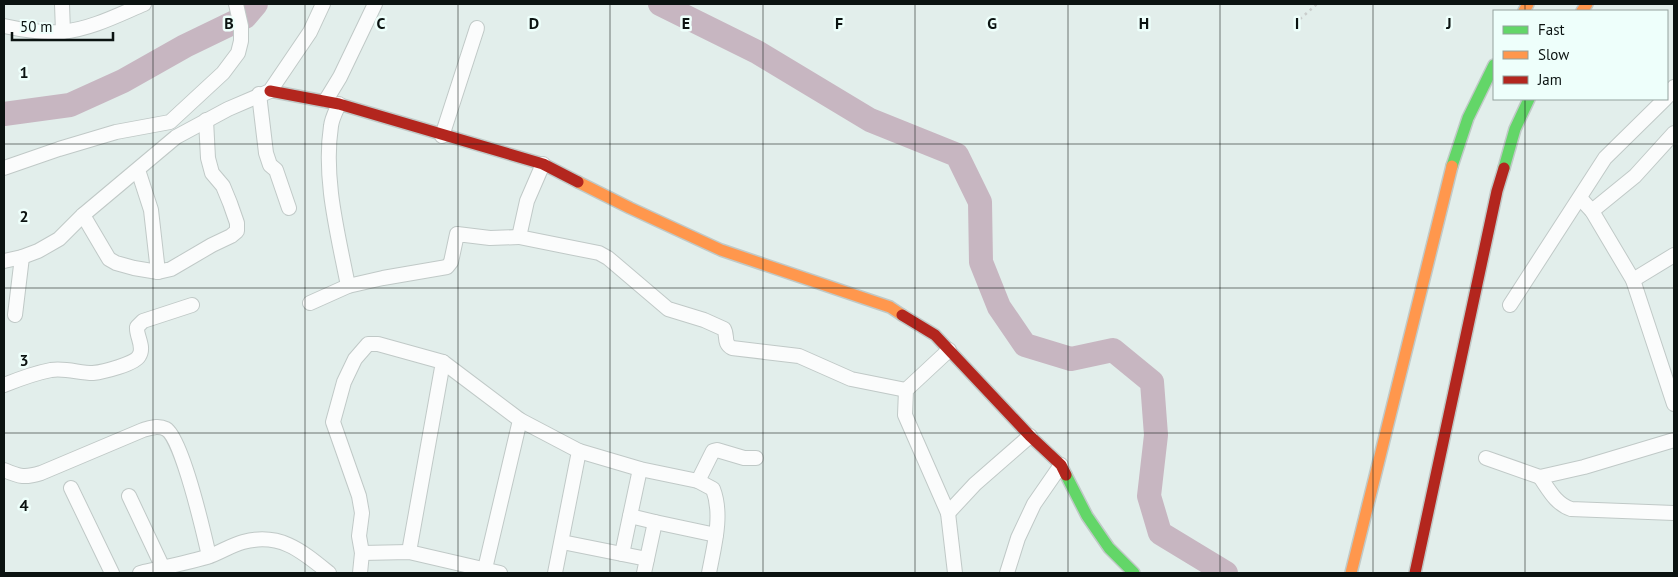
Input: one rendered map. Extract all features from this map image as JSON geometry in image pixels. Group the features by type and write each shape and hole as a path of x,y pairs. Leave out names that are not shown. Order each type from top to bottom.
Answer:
{"main road":[{"path":"1351,573 1448,179 1468,118 1493,67"},
{"path":"265,93 332,102 442,136 543,164 630,208 721,250 890,307 936,335 1030,436 1061,465 1087,516 1109,548 1134,573"},
{"path":"1414,573 1497,191 1515,129 1530,100"}],"street":[{"path":"62,4 63,32"},
{"path":"4,26 26,30 63,32 97,24 144,4"},
{"path":"4,168 116,132 170,122 232,63 238,53 241,41 241,26 236,4"},
{"path":"4,261 38,251 59,239 83,215 176,137 206,120 265,93 310,32 323,4"},
{"path":"348,286 332,201 329,159 332,102 340,77 375,4"},
{"path":"442,136 477,28"},
{"path":"265,93 268,159 270,165 276,170 289,208"},
{"path":"1510,305 1605,158 1664,100"},
{"path":"83,215 109,259 116,264 158,272 171,269 231,236 237,231 237,223 223,186 212,172 208,158 206,120"},
{"path":"170,122 176,137"},
{"path":"1592,211 1635,176 1674,133"},
{"path":"519,237 527,201 543,164"},
{"path":"138,170 151,210 158,272"},
{"path":"1580,198 1592,211 1633,280 1674,404"},
{"path":"310,303 348,286 447,267 451,262 457,234 490,238 519,237 599,252 668,309 704,320 724,329 726,331 726,342 732,348 799,356 851,379 906,390"},
{"path":"1633,280 1674,255"},
{"path":"15,315 22,257"},
{"path":"4,385 24,377 51,370 68,369 95,373 133,362 142,350 136,332 137,326 143,321 192,305"},
{"path":"360,573 362,553 359,536 362,513 359,496 334,422 344,382 355,359 368,344 378,344 443,362 520,420 579,451 640,469 698,481 713,489 718,501 716,535 710,573"},
{"path":"949,350 906,390 905,415 948,514 955,573"},
{"path":"409,552 443,362"},
{"path":"362,553 409,552 490,572 520,420"},
{"path":"4,470 17,476 26,477 41,473 143,430 157,426 166,429 173,436 183,463 209,556"},
{"path":"948,514 975,484 1030,436"},
{"path":"1486,458 1540,477 1584,467 1674,440"},
{"path":"698,481 713,451 717,450 744,458 756,458"},
{"path":"555,573 579,451"},
{"path":"1007,573 1018,538 1034,504 1061,465"},
{"path":"622,554 640,469"},
{"path":"1540,477 1562,506 1571,509 1674,513"},
{"path":"71,488 112,573"},
{"path":"129,496 163,568"},
{"path":"630,516 716,535"},
{"path":"644,573 655,522"},
{"path":"140,573 209,556 243,542 265,539 282,542 298,549 329,573"},
{"path":"562,542 647,559"}],"path":[{"path":"1300,19 1317,4"}],"waterway":[{"path":"4,114 70,105 123,81 185,46 245,17 256,4"},
{"path":"660,4 757,52 870,120 957,155 980,202 981,262 999,307 1025,345 1071,359 1113,350 1152,382 1156,435 1149,496 1160,533 1226,573"}],"traffic: fast":[{"path":"1452,166 1468,118 1493,67"},
{"path":"1504,168 1515,129 1529,100"},
{"path":"1066,475 1087,516 1109,548 1134,573"}],"traffic: slow":[{"path":"1525,10 1528,4"},
{"path":"1583,10 1587,4"},
{"path":"1351,573 1452,166"},
{"path":"578,182 721,250 890,307 902,315"}],"traffic: jam":[{"path":"270,91 339,104 543,164 578,182"},
{"path":"1415,573 1497,191 1504,168"},
{"path":"902,315 935,335 1030,436 1061,465 1066,475"}]}
